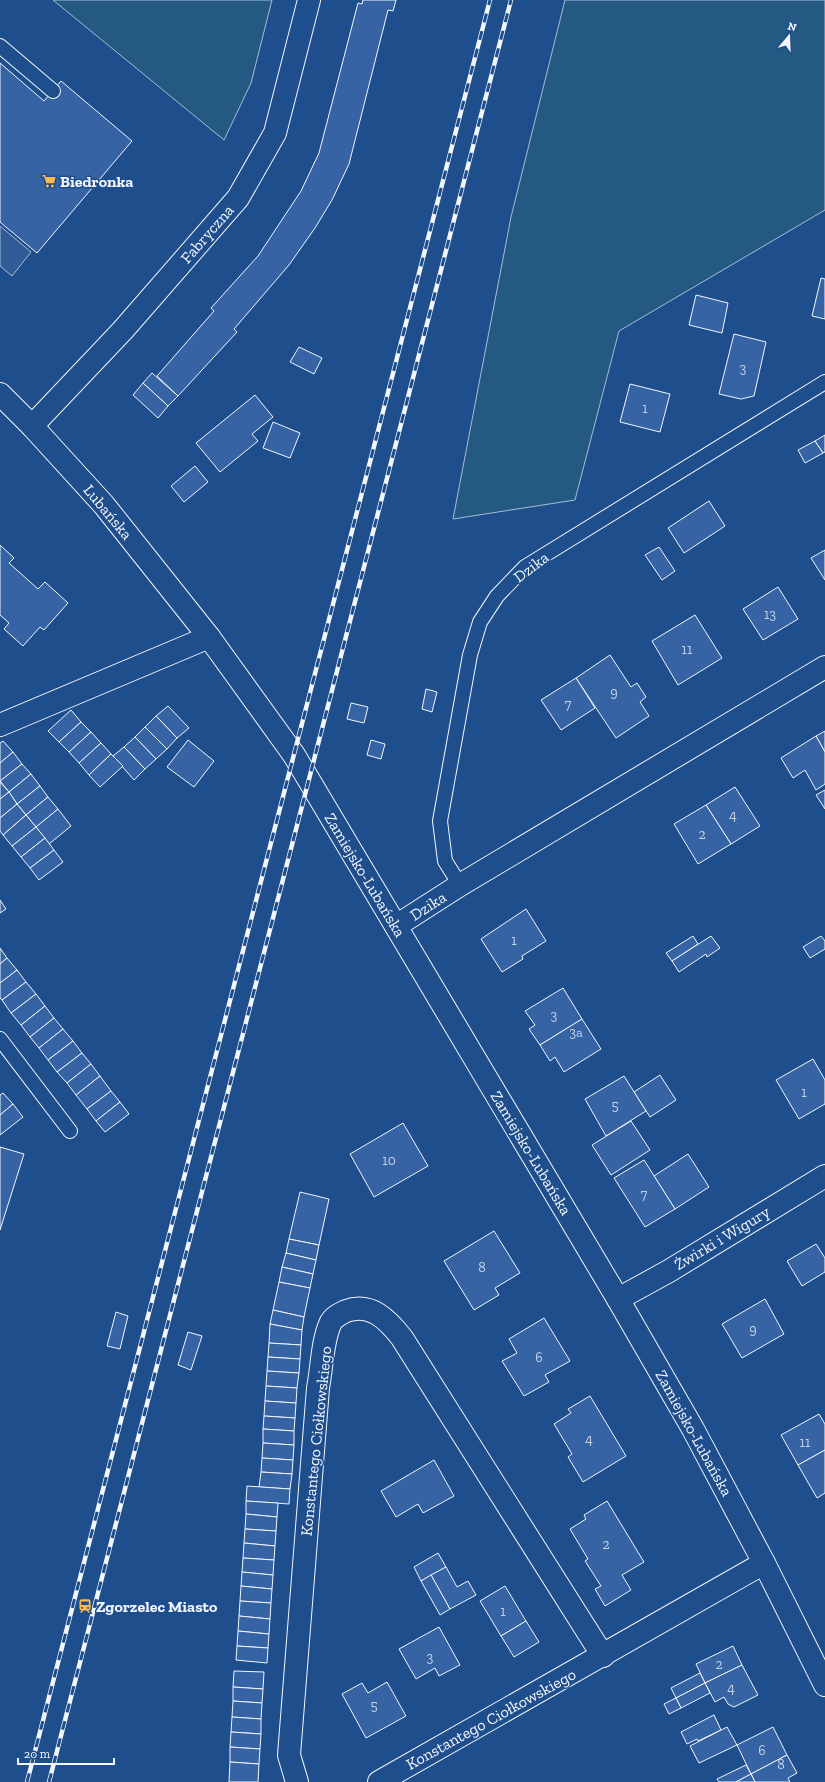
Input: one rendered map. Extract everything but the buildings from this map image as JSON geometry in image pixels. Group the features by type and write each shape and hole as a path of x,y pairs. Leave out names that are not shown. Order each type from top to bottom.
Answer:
{"street":[{"name":"Fabryczna","path":"32,426 123,330 238,198 275,133 309,0"},
{"name":"Lubańska","path":"0,394 32,426 104,506 209,637"},
{"path":"0,725 209,637"},
{"name":"Zamiejsko-Lubańska","path":"209,637 294,755 618,1299 693,1429 764,1564 825,1685"},
{"name":"Dzika","path":"396,926 460,885 825,667"},
{"name":"Żwirki i Wigury","path":"618,1299 669,1271 825,1176"},
{"name":"Konstantego Ciołkowskiego","path":"297,1782 289,1755 318,1388 328,1332 331,1322 339,1314 354,1308 369,1310 387,1319 402,1338 603,1656"},
{"name":"Konstantego Ciołkowskiego","path":"379,1782 764,1564"}],"lane":[{"path":"0,46 53,90"},
{"name":"Dzika","path":"460,885 445,861 440,821 470,655 480,622 497,596 525,567 825,382"},
{"path":"0,1039 70,1131"}],"shaded area":[{"path":"53,0 272,0 251,83 224,140"},
{"path":"565,0 825,0 825,210 619,331 575,500 453,519 511,217"},
{"path":"0,226 31,252 12,276 0,266"}],"railway":[{"path":"27,1782 490,0"},
{"path":"49,1782 511,0"}],"place":[{"name":"Biedronka","path":"49,181"},
{"name":"Zgorzelec Miasto","path":"85,1606"}]}
